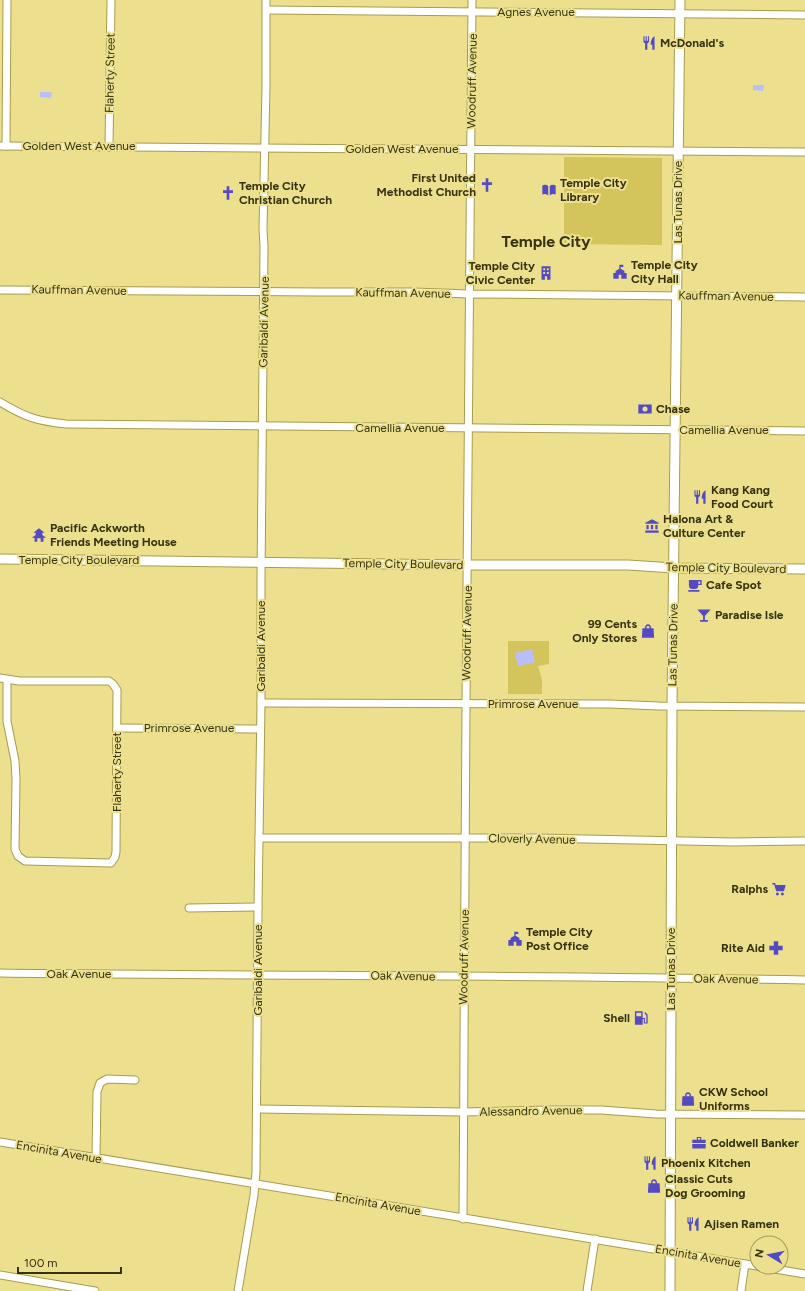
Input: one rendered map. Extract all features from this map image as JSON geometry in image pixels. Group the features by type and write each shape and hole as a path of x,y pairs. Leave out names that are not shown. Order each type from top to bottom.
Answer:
{"main road":[{"name":"Las Tunas Drive","path":"670,1291 672,1113 672,706 680,0"},
{"name":"Temple City Boulevard","path":"0,559 468,565 628,565 674,568 805,569"}],"street":[{"path":"3,146 7,0"},
{"name":"Flaherty Street","path":"109,147 111,0"},
{"name":"Garibaldi Avenue","path":"238,1291 256,1183 260,729 262,703 261,562 266,0"},
{"name":"Woodruff Avenue","path":"463,1219 472,0"},
{"name":"Agnes Avenue","path":"266,10 805,15"},
{"name":"Golden West Avenue","path":"3,146 805,152"},
{"name":"Kauffman Avenue","path":"0,290 414,292 469,294 805,297"},
{"name":"Camellia Avenue","path":"0,402 27,417 45,422 66,424 805,431"},
{"name":"Flaherty Street","path":"4,679 109,681 117,690 116,852 113,861 107,864 25,861 18,856 15,849 15,761 7,721 4,679"},
{"name":"Primrose Avenue","path":"262,703 610,704 805,707"},
{"name":"Primrose Avenue","path":"117,728 260,729"},
{"name":"Cloverly Avenue","path":"259,838 536,838 734,842 805,841"},
{"path":"188,908 258,907"},
{"name":"Oak Avenue","path":"0,973 464,977 601,976 671,979 805,980"},
{"path":"96,1159 97,1092 100,1084 107,1080 135,1080"},
{"name":"Alessandro Avenue","path":"257,1109 463,1112 548,1110 805,1115"},
{"name":"Encinita Avenue","path":"0,1142 96,1159 256,1183 463,1219 596,1239 749,1265"},
{"path":"587,1291 596,1239"},
{"path":"741,1291 745,1264"},
{"path":"789,1271 805,1274"},
{"path":"0,1275 95,1291"}],"shaded area":[{"path":"564,157 662,158 662,245 564,244"},
{"path":"508,641 549,641 549,664 538,666 542,680 542,694 508,694"}],"water":[{"path":"753,85 763,85 763,91 753,90"},
{"path":"40,92 52,92 51,98 40,97"},
{"path":"532,649 535,662 518,666 515,653"}],"place":[{"name":"McDonald's","path":"649,43"},
{"name":"First United Methodist Church","path":"487,185"},
{"name":"Temple City Library","path":"549,190"},
{"name":"Temple City Christian Church","path":"228,193"},
{"name":"Temple City City Hall","path":"620,272"},
{"name":"Temple City Civic Center","path":"546,273"},
{"name":"Chase","path":"645,409"},
{"name":"Kang Kang Food Court","path":"700,497"},
{"name":"Halona Art & Culture Center","path":"652,526"},
{"name":"Pacific Ackworth Friends Meeting House","path":"39,535"},
{"name":"Cafe Spot","path":"695,585"},
{"name":"Paradise Isle","path":"704,615"},
{"name":"99 Cents Only Stores","path":"648,631"},
{"name":"Ralphs","path":"779,889"},
{"name":"Temple City Post Office","path":"515,939"},
{"name":"Rite Aid","path":"776,948"},
{"name":"Shell","path":"641,1018"},
{"name":"CKW School Uniforms","path":"688,1099"},
{"name":"Coldwell Banker","path":"699,1143"},
{"name":"Phoenix Kitchen","path":"650,1163"},
{"name":"Classic Cuts Dog Grooming","path":"654,1186"},
{"name":"Ajisen Ramen","path":"693,1224"}],"district":[{"name":"Temple City","path":"546,241"}]}
